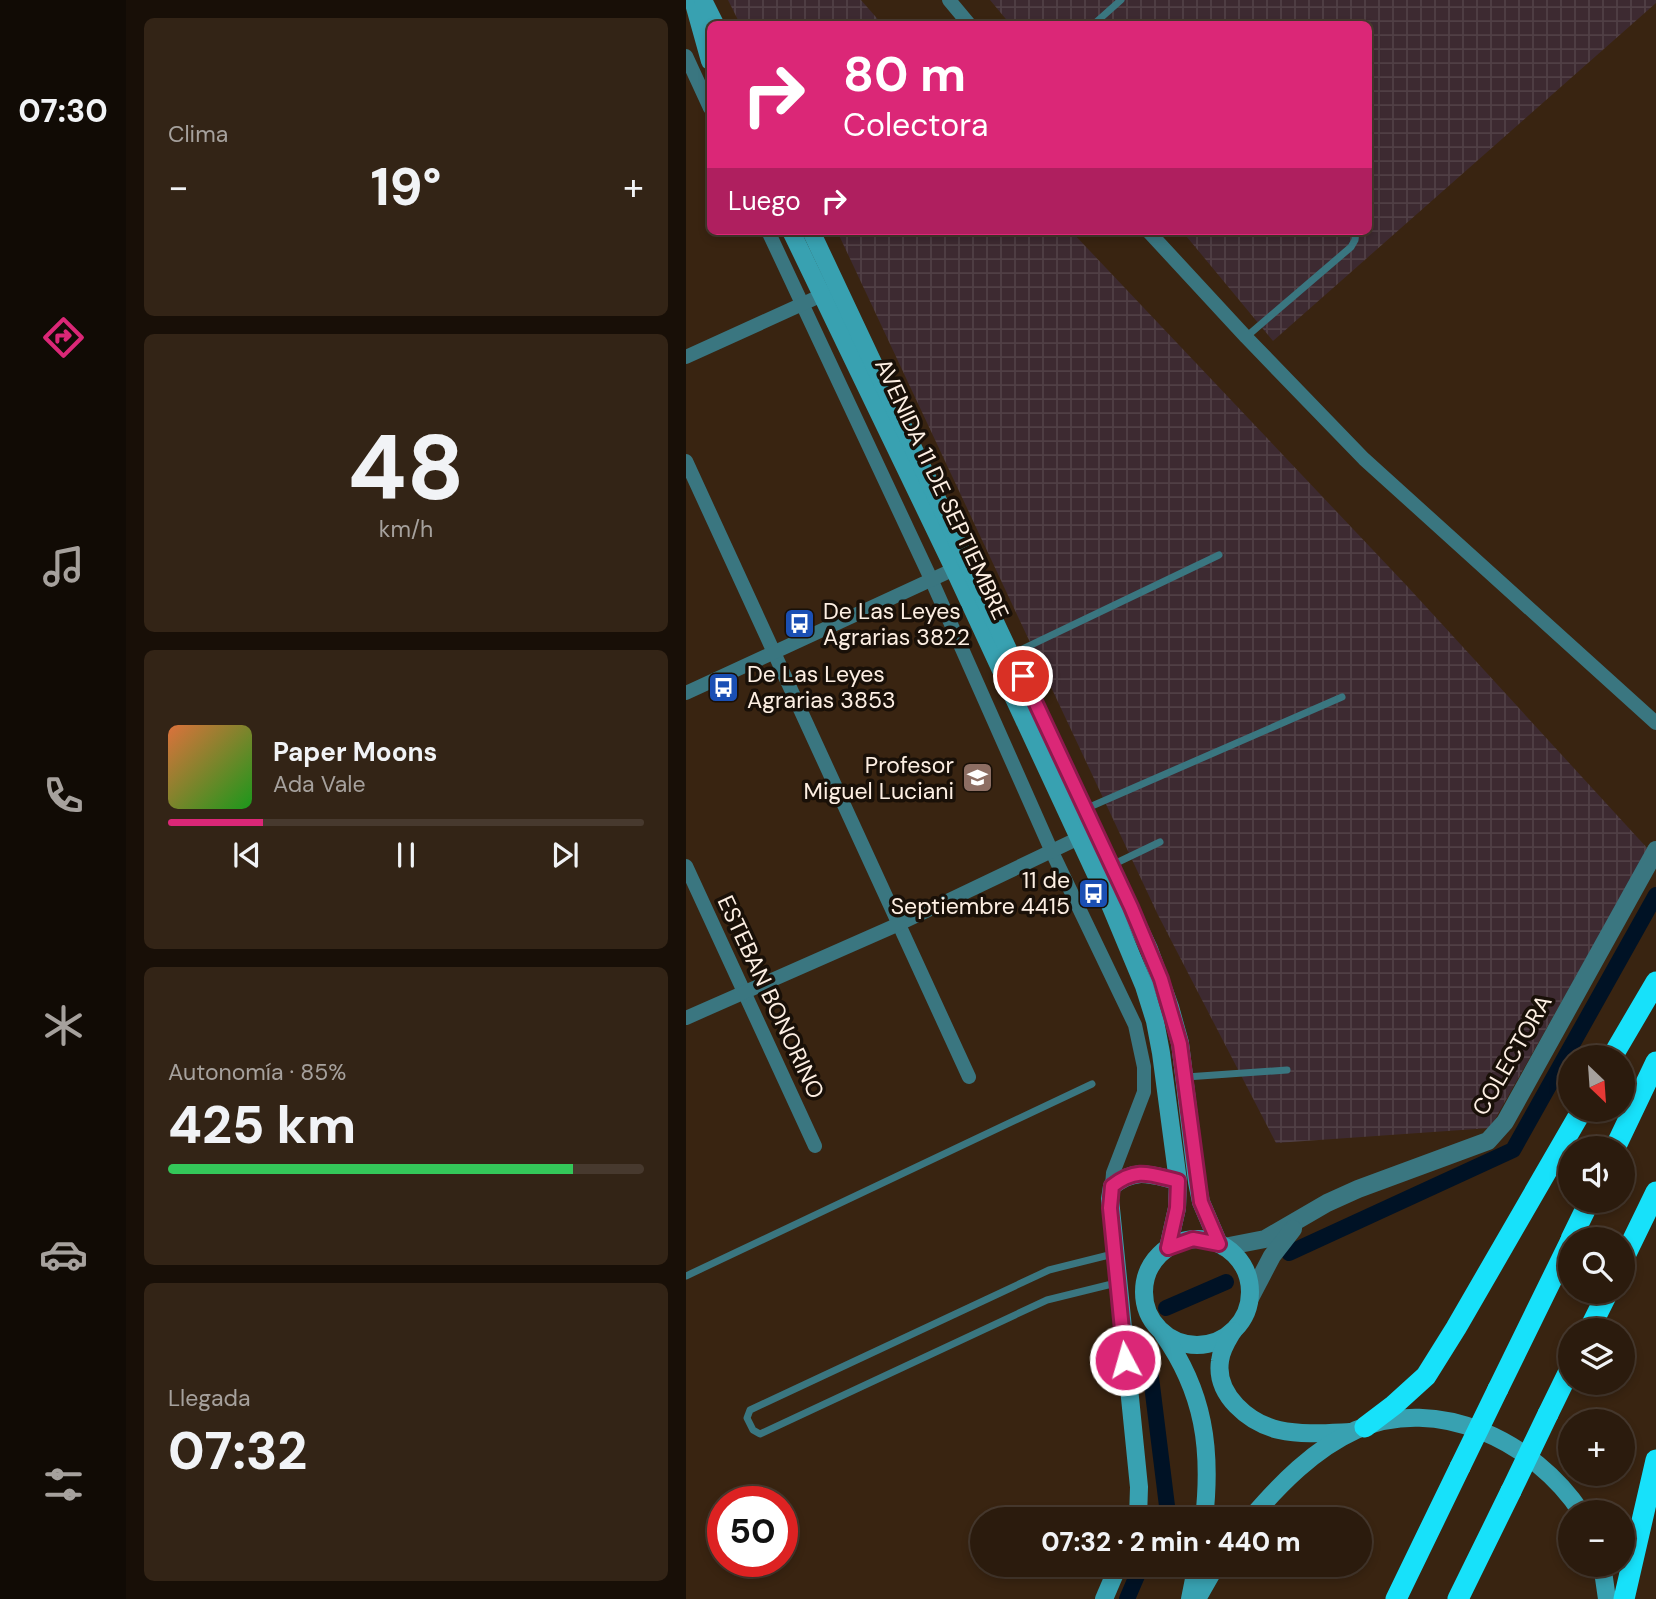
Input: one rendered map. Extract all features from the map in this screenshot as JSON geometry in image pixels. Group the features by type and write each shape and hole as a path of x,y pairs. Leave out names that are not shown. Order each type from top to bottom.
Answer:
{"highway":[{"path":"1619,1045 1656,982"},
{"path":"1621,1136 1656,1062"},
{"path":"1359,1429 1403,1398 1426,1376 1575,1122"},
{"path":"1635,1235 1656,1192"},
{"path":"1396,1599 1558,1265"},
{"path":"1458,1599 1558,1394"},
{"path":"1624,1599 1656,1460"}],"main road":[{"path":"693,0 707,50"},
{"path":"703,0 713,21"},
{"name":"AVENIDA 11 DE SEPTIEMBRE","path":"794,235 830,291 961,566 1144,986 1155,1021 1178,1181 1177,1208 1168,1248"},
{"name":"AVENIDA 11 DE SEPTIEMBRE","path":"812,235 830,291"},
{"name":"AVENIDA 11 DE SEPTIEMBRE","path":"961,566 1012,654 1085,808 1161,979 1180,1044 1186,1077 1192,1146 1201,1202 1222,1245"},
{"path":"1140,1507 1110,1208 1112,1186 1129,1174 1140,1172 1178,1181"},
{"path":"1204,1507 1206,1464 1200,1408 1180,1358 1148,1311 1144,1288 1151,1265 1168,1248 1193,1239 1222,1245 1231,1251 1244,1268 1249,1282 1250,1298 1244,1315 1222,1352 1219,1369 1223,1387 1244,1412 1263,1424 1289,1432 1359,1429 1384,1422 1423,1419 1465,1425 1504,1441 1545,1471 1573,1500"},
{"path":"1161,1331 1184,1343 1202,1344 1219,1340 1234,1329"},
{"path":"1261,1507 1297,1469 1359,1429"},
{"path":"1104,1599 1113,1577"},
{"path":"1190,1599 1194,1577"},
{"path":"1197,1599 1210,1577"},
{"path":"1604,1577 1607,1599"}],"street":[{"path":"949,0 966,21"},
{"path":"686,56 707,102"},
{"path":"770,235 931,579 1052,852 1135,1025 1144,1067 1144,1092 1113,1173 1112,1186"},
{"path":"1152,235 1364,459 1656,723"},
{"path":"686,357 830,291"},
{"path":"686,461 969,1077"},
{"path":"686,692 961,566"},
{"path":"686,1018 899,924 1079,838"},
{"name":"COLECTORA","path":"1222,1245 1265,1239 1327,1203 1358,1189 1488,1141 1499,1130 1656,850"},
{"name":"ESTEBAN BONORINO","path":"686,866 815,1146"},
{"name":"COLECTORA","path":"1250,1298 1272,1256 1300,1221"}],"lane":[{"path":"1097,21 1121,0"},
{"path":"1246,337 1351,247 1356,235"},
{"path":"1012,654 1219,555"},
{"path":"1085,808 1342,697"},
{"path":"1111,865 1160,842"},
{"path":"1186,1077 1287,1070"},
{"path":"686,1276 1092,1084"},
{"path":"1114,1254 1049,1270 750,1410 747,1419 753,1430 760,1434 1047,1300 1117,1283"}],"shaded area":[{"path":"728,0 861,0 879,21 738,21"},
{"path":"990,0 1656,0 1656,3 1273,341 1185,235 1372,235 1372,21 1008,21"},
{"path":"839,235 1075,235 1407,586 1648,849 1490,1128 1276,1143 1158,915"}],"waterway":[{"path":"1289,1253 1513,1150 1656,895"},
{"path":"1166,1308 1226,1282"},
{"path":"1148,1353 1167,1507"},
{"path":"1127,1599 1136,1577"}],"place":[{"name":"De Las Leyes Agrarias 3822","path":"800,624"},
{"name":"De Las Leyes Agrarias 3853","path":"724,687"},
{"name":"Profesor Miguel Luciani","path":"977,778"},
{"name":"11 de Septiembre 4415","path":"1093,893"}],"route":[{"path":"1023,676 1131,907 1161,979 1180,1044 1186,1077 1192,1146 1201,1202 1219,1244 1193,1239 1168,1248 1175,1222 1178,1181 1140,1172 1129,1174 1112,1186 1110,1208 1125,1360"}]}
